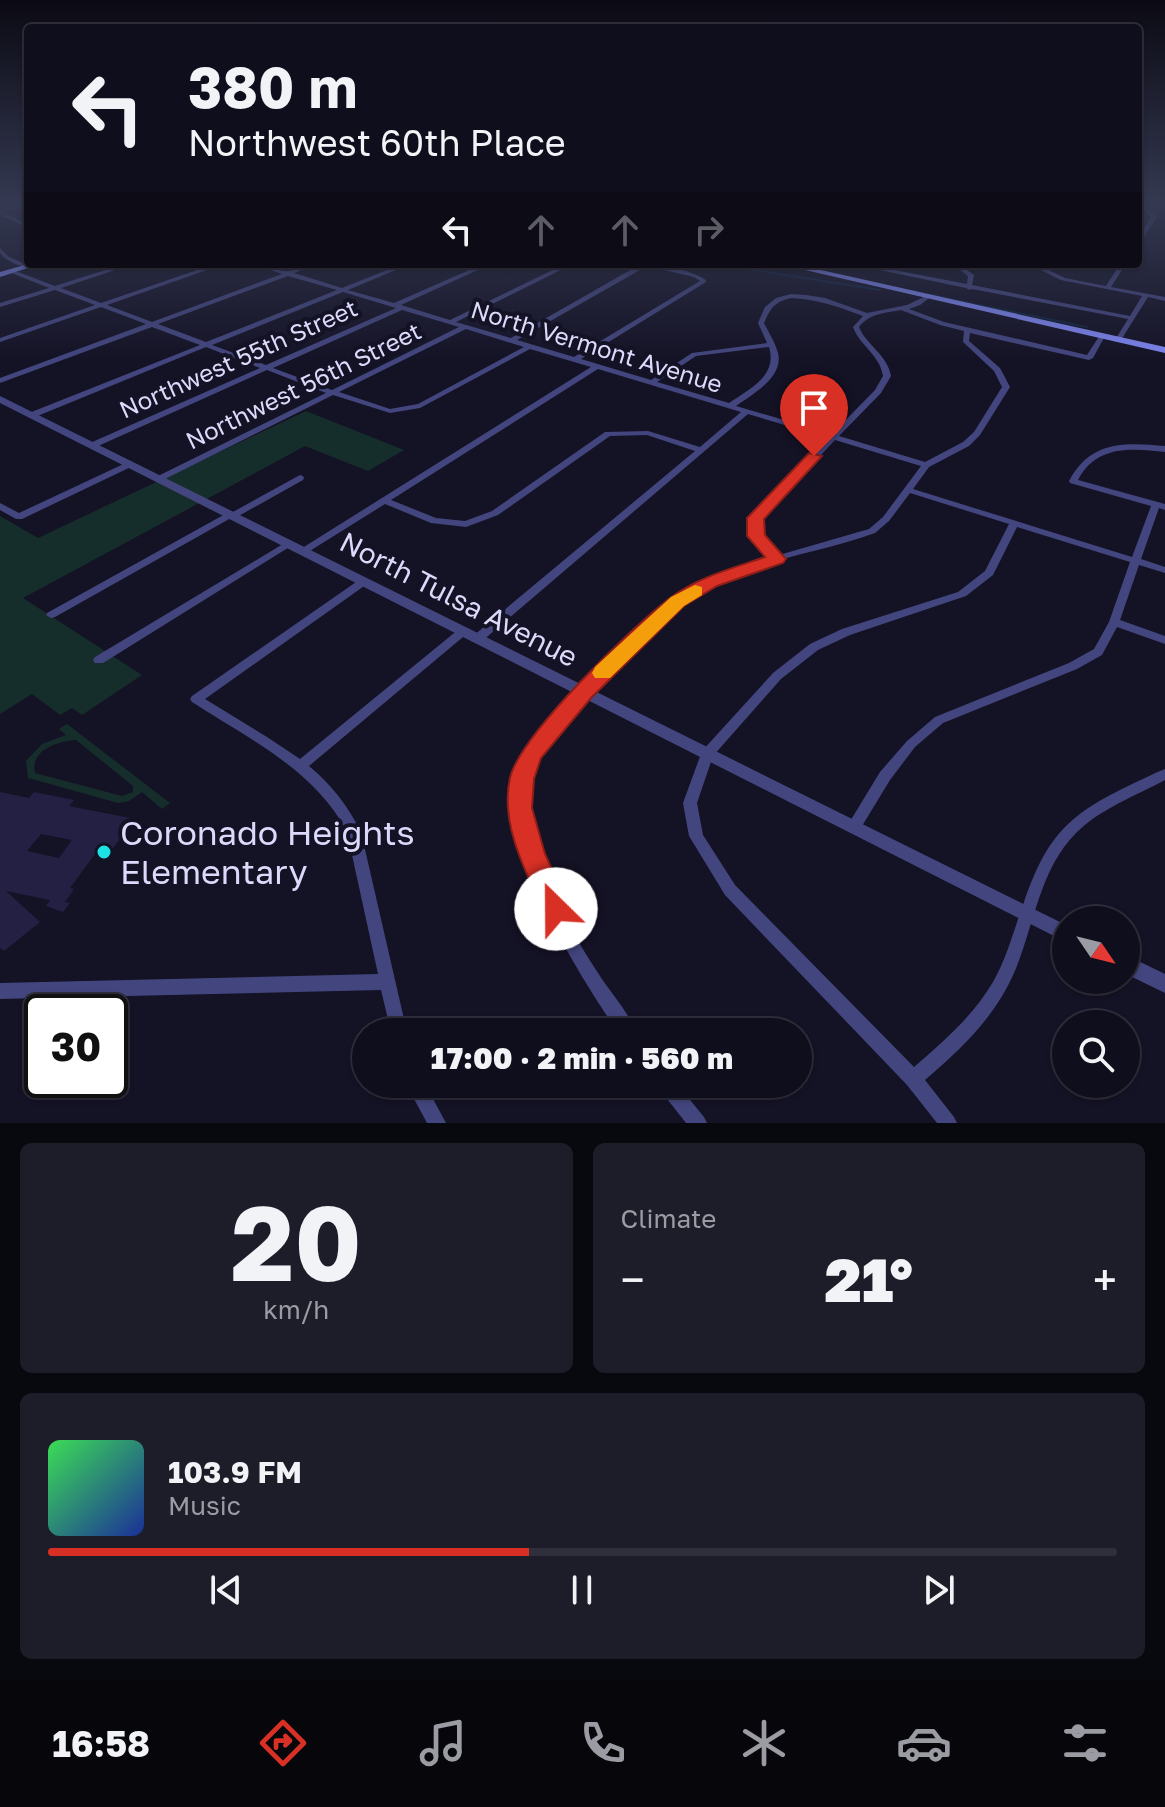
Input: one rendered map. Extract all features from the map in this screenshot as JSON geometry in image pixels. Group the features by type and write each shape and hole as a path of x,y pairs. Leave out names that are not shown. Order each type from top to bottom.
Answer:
{"main road":[{"path":"0,275 24,267"},
{"path":"802,268 1165,350"}],"street":[{"path":"0,305 118,268"},
{"path":"0,340 209,268"},
{"name":"North Vermont Avenue","path":"269,268 926,465"},
{"path":"0,381 304,268"},
{"path":"32,415 397,268"},
{"name":"Northwest 55th Street","path":"93,445 480,268"},
{"name":"Northwest 56th Street","path":"449,323 562,268"},
{"path":"511,341 638,268"},
{"path":"575,360 699,285 704,279 661,268"},
{"path":"873,268 1131,318"},
{"path":"961,268 971,275 969,288"},
{"path":"1039,268 1058,277 1165,299"},
{"path":"1107,288 1120,268"},
{"path":"11,271 373,407 405,410 437,398 528,347"},
{"path":"1118,340 1146,295"},
{"path":"729,407 767,377 776,357 761,323 763,316 783,297 812,296 866,315 903,309 926,298"},
{"path":"903,309 967,331 1089,358 1102,336"},
{"path":"777,559 756,536 756,518 878,391 887,376 880,354 858,336 856,327 866,315"},
{"name":"Northwest 56th Street","path":"159,479 465,327"},
{"path":"618,1018 580,964 532,854 520,808 522,779 530,755 583,692 677,602 711,582 872,531 926,465 966,444 1006,387 997,370 966,342 967,331"},
{"path":"651,383 694,354 769,345"},
{"path":"302,552 596,367"},
{"name":"North Tulsa Avenue","path":"0,399 1052,927"},
{"path":"477,639 746,412"},
{"path":"383,500 434,521 466,524 495,513 608,434 648,433 702,450"},
{"path":"854,827 885,776 911,744 939,720 1073,666 1098,652 1114,622 1135,561 1161,506 1073,481 1083,463 1093,455 1142,446 1165,449"},
{"path":"0,506 19,517 130,464"},
{"path":"51,615 300,478"},
{"path":"908,490 1165,570"},
{"path":"948,1123 913,1079 730,890 696,836 690,803 707,754 777,676 814,647 846,632 962,594 989,573 1014,523"},
{"path":"99,660 288,544"},
{"path":"363,582 196,699 299,767 335,796 354,832 395,1018"},
{"path":"1114,622 1165,640"},
{"path":"299,767 463,632"},
{"path":"913,1079 957,1042 1007,972 1027,914 1063,838 1094,812 1165,774"},
{"path":"1140,971 1165,984"},
{"path":"0,991 386,982"},
{"path":"423,1098 437,1123"},
{"path":"677,1098 698,1123"}],"green space":[{"path":"306,411 404,450 368,471 305,446 23,598 142,675 82,715 72,708 60,715 32,694 0,714 0,516 38,538"},
{"path":"67,724 170,803 162,809 142,792 129,801 118,803 28,778 26,761 42,744 66,735 59,729","holes":["76,740 133,786 133,792 122,796 35,773 35,765 37,758 47,748"]}],"building":[{"path":"0,792 29,798 34,792 74,800 69,806 135,819 107,856 95,854 70,888 74,889 65,902 70,903 63,912 46,906 50,900 6,891 40,922 4,951 0,948","holes":["41,834 72,840 59,858 27,851"]}],"waterway":[{"path":"741,268 880,290"},
{"path":"886,286 1087,327"}],"slow traffic":[{"path":"603,673 677,602 695,591"}],"place":[{"name":"Coronado Heights Elementary","path":"104,852"}],"route":[{"path":"556,909 532,854 520,808 522,779 530,755 583,692 677,602 711,582 777,559 756,536 756,518 814,456"}]}
